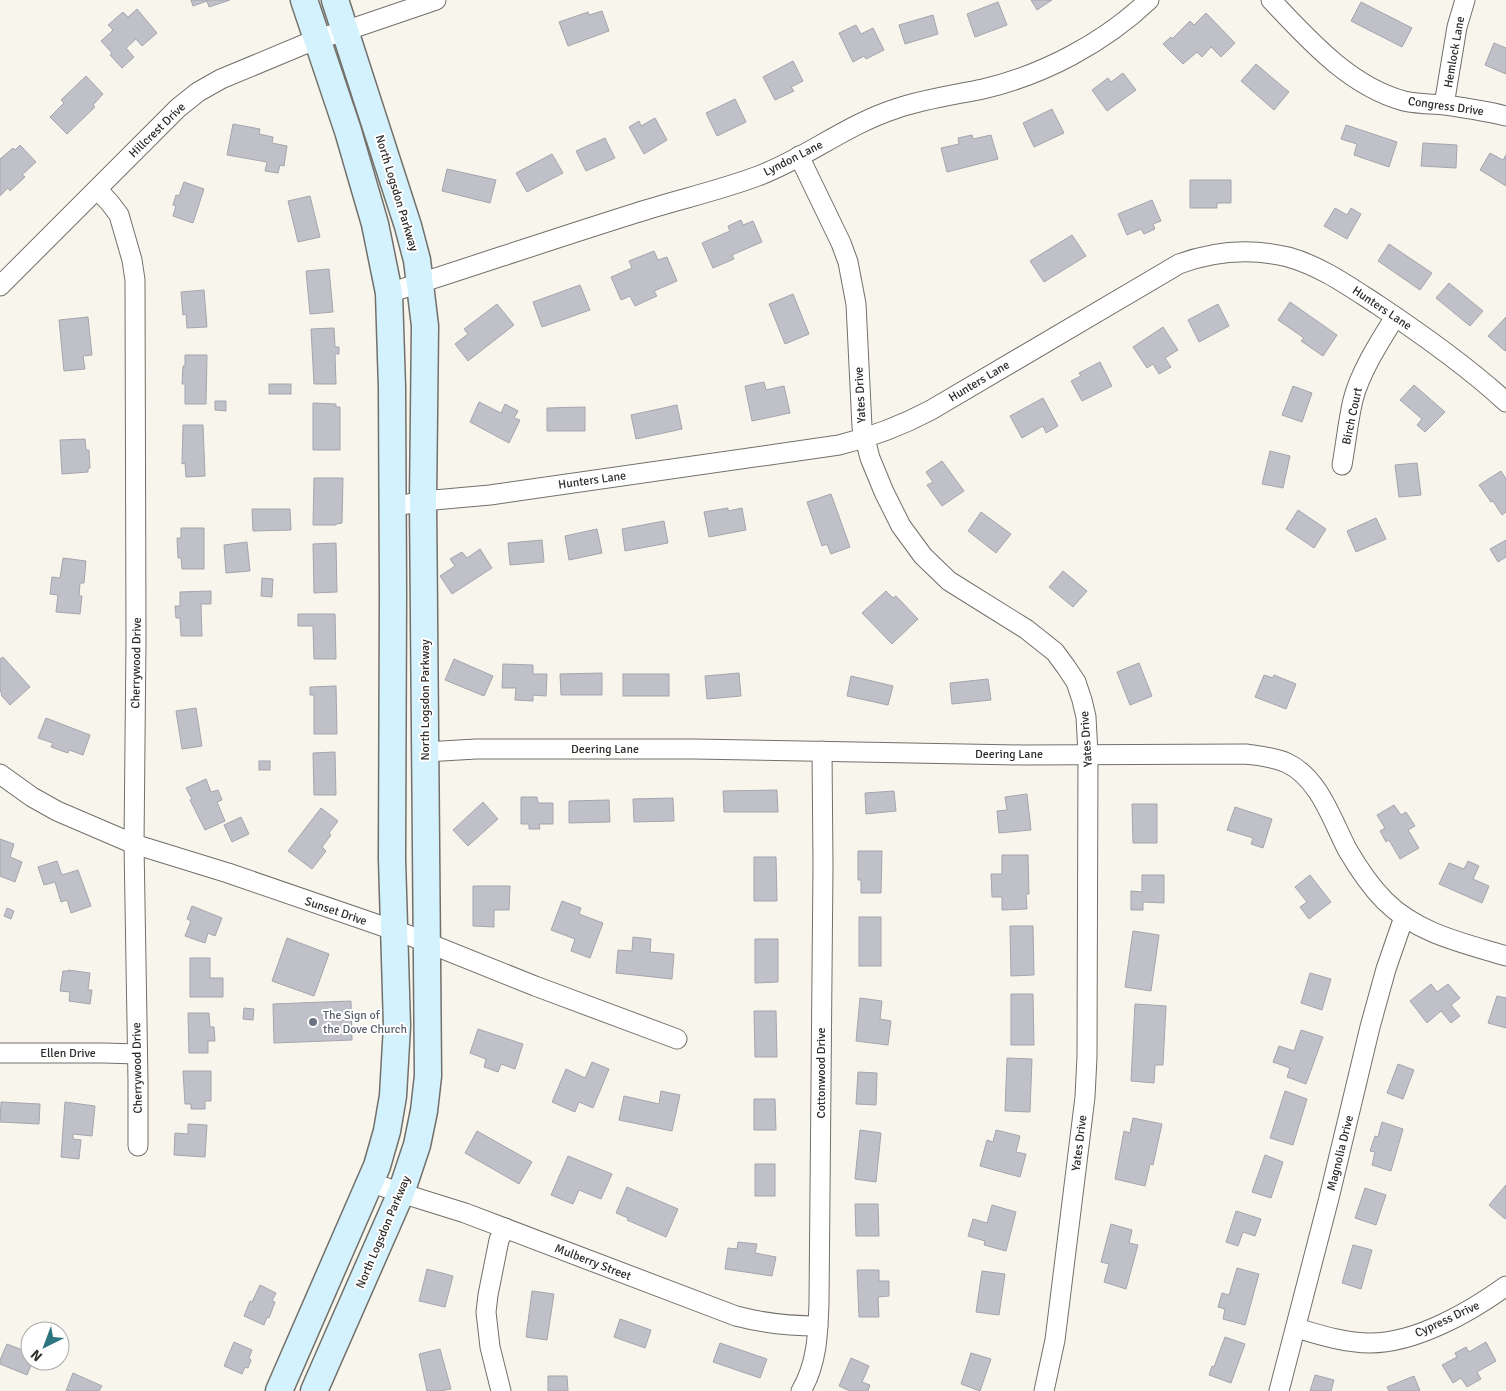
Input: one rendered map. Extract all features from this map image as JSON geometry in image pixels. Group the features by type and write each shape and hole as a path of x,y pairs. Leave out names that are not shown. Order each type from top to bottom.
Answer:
{"main road":[{"path":"278,1391 370,1182 387,1131 393,1096 397,1026 392,850 392,388 388,293 375,224 348,131 304,0"},
{"name":"North Logsdon Parkway","path":"314,1391 402,1193 417,1145 428,1076 422,501 424,326 420,283 408,226 335,0"}],"street":[{"name":"Hillcrest Drive","path":"0,286 178,108 198,92 221,79 317,39 436,0"},
{"name":"Lyndon Lane","path":"388,293 777,168 854,126 896,108 986,88 1029,75 1070,56 1109,32 1149,0"},
{"name":"Congress Drive","path":"1271,0 1296,27 1335,63 1378,91 1404,101 1444,105 1506,116"},
{"name":"Hemlock Lane","path":"1444,105 1457,27 1465,0"},
{"name":"Yates Drive","path":"799,156 841,243 853,282 856,304 860,413 865,439 870,458 884,492 901,526 935,569 964,592 1041,640 1055,652 1076,682 1086,717 1088,754 1087,1057 1085,1096 1055,1340 1044,1391"},
{"name":"Cherrywood Drive","path":"98,190 119,215 132,260 135,280 136,641 134,844 138,1146"},
{"name":"Hunters Lane","path":"392,507 422,501 500,493 839,445 865,439 908,422 931,410 1179,264 1220,252 1242,252 1287,257 1309,264 1329,274 1396,317 1481,379 1506,402"},
{"name":"Birch Court","path":"1342,465 1357,387 1396,317"},
{"name":"Deering Lane","path":"425,752 476,749 822,751 975,754 1246,754 1268,757 1288,764 1305,776 1318,793 1348,851 1372,887 1387,903 1404,916 1444,938 1506,956"},
{"name":"Cottonwood Drive","path":"801,1391 812,1366 818,1326 823,875 822,751"},
{"name":"Sunset Drive","path":"0,774 32,797 57,811 134,844 426,942 535,986 677,1039"},
{"name":"Magnolia Drive","path":"1279,1391 1370,1027 1386,969 1404,916"},
{"name":"Ellen Drive","path":"0,1053 104,1052 137,1054"},
{"name":"Mulberry Street","path":"370,1182 457,1210 736,1316 787,1326 818,1326"},
{"path":"501,1391 490,1347 486,1312 499,1240 504,1228"},
{"name":"Cypress Drive","path":"1296,1328 1342,1340 1373,1343 1389,1341 1441,1324 1475,1307 1506,1286"}],"building":[{"path":"191,0 230,0 209,7 207,1 193,6"},
{"path":"1031,0 1052,0 1037,10"},
{"path":"998,2 1007,25 975,37 967,14"},
{"path":"1361,2 1412,28 1402,47 1351,21"},
{"path":"137,9 157,33 142,46 136,39 126,48 134,57 122,68 101,41 113,30 108,25 123,12 128,17"},
{"path":"602,11 609,31 568,46 559,22 588,12 589,15"},
{"path":"1206,13 1235,43 1221,57 1211,47 1202,57 1197,52 1183,64 1163,44 1171,37 1172,39 1190,21 1194,25"},
{"path":"933,15 938,34 905,44 899,25"},
{"path":"856,25 861,34 873,28 884,50 866,59 864,56 853,62 839,33"},
{"path":"1494,43 1506,48 1506,74 1485,65"},
{"path":"793,61 803,81 791,87 794,91 775,100 763,77"},
{"path":"1256,64 1289,92 1274,110 1241,81"},
{"path":"1123,73 1136,90 1107,111 1092,90 1108,78 1111,82"},
{"path":"86,76 103,94 93,105 95,107 67,134 50,117 64,103 61,100"},
{"path":"735,99 746,122 717,136 706,113"},
{"path":"1052,109 1064,133 1034,147 1023,123"},
{"path":"655,118 667,140 644,154 629,127 639,121 641,126"},
{"path":"233,124 260,129 259,134 273,137 272,143 287,146 284,166 280,165 278,173 265,171 267,162 227,155"},
{"path":"1346,125 1397,142 1389,167 1354,155 1357,144 1341,139"},
{"path":"972,135 973,139 991,135 998,159 947,172 941,148 959,144 958,138"},
{"path":"605,138 615,158 586,171 576,151"},
{"path":"1423,143 1457,145 1456,168 1421,166"},
{"path":"20,145 36,162 22,175 25,177 10,191 8,188 0,196 0,159 13,148 15,150"},
{"path":"1490,153 1503,160 1506,155 1506,186 1480,170"},
{"path":"552,154 563,173 527,192 516,173"},
{"path":"447,169 496,180 490,203 442,191"},
{"path":"1190,180 1231,180 1231,203 1217,203 1217,208 1190,208"},
{"path":"184,182 204,189 193,223 173,216 176,206 173,205 176,195 179,196"},
{"path":"310,196 320,237 298,242 288,201"},
{"path":"1152,200 1161,221 1153,224 1155,229 1144,234 1141,229 1127,235 1118,214"},
{"path":"1335,208 1347,215 1351,208 1361,214 1347,239 1324,226"},
{"path":"741,220 743,225 753,221 762,242 732,255 734,259 713,268 702,243 730,231 728,226"},
{"path":"1072,235 1086,256 1044,282 1030,261"},
{"path":"1389,244 1432,273 1420,290 1378,261"},
{"path":"654,251 658,260 667,257 677,281 654,291 657,296 635,306 630,296 621,300 611,277 632,268 629,261"},
{"path":"329,269 333,312 310,314 306,271"},
{"path":"1449,283 1483,311 1470,326 1436,298"},
{"path":"580,285 590,310 542,327 533,302"},
{"path":"204,290 207,327 187,328 186,314 183,315 181,292"},
{"path":"793,294 809,334 785,344 769,304"},
{"path":"1290,302 1337,335 1323,356 1301,341 1304,338 1278,320"},
{"path":"497,304 514,325 468,361 455,344 468,334 464,329"},
{"path":"1218,304 1229,326 1199,342 1188,320"},
{"path":"88,317 92,355 83,356 85,369 64,371 59,320"},
{"path":"1506,317 1506,350 1505,351 1488,336"},
{"path":"1163,327 1178,350 1165,358 1171,367 1159,374 1153,364 1147,368 1133,347"},
{"path":"334,328 335,347 339,347 339,354 335,354 336,384 314,384 311,329"},
{"path":"185,355 207,355 206,404 185,404 185,384 182,384"},
{"path":"1100,362 1112,386 1082,401 1071,381 1081,376 1079,373"},
{"path":"764,382 766,390 784,386 790,413 752,421 745,386"},
{"path":"269,384 291,384 291,394 269,394"},
{"path":"1414,385 1445,412 1425,432 1417,425 1422,419 1400,400"},
{"path":"1293,386 1312,393 1302,422 1282,415"},
{"path":"1043,398 1058,426 1046,433 1043,426 1022,438 1010,416"},
{"path":"215,401 226,401 226,411 215,410"},
{"path":"479,402 501,413 505,404 518,411 514,418 520,420 509,443 470,422"},
{"path":"313,403 336,404 336,407 340,407 340,450 313,450"},
{"path":"677,405 682,429 636,439 631,415"},
{"path":"585,407 585,431 547,431 547,408"},
{"path":"183,425 203,425 205,476 186,477 185,463 182,464"},
{"path":"85,439 86,450 89,450 90,468 88,472 62,474 60,440"},
{"path":"1270,451 1290,456 1283,488 1262,484"},
{"path":"942,461 964,491 942,506 927,485 933,482 926,472"},
{"path":"1417,463 1421,495 1399,497 1395,465"},
{"path":"1501,471 1506,479 1506,512 1502,515 1479,485"},
{"path":"314,478 343,478 342,523 336,525 313,525"},
{"path":"831,494 850,547 831,554 827,544 822,546 807,502"},
{"path":"728,508 728,511 742,508 746,530 709,537 704,512"},
{"path":"252,509 290,509 291,530 253,531"},
{"path":"1298,510 1326,529 1314,548 1286,529"},
{"path":"981,512 1011,534 996,553 968,531"},
{"path":"1376,518 1386,539 1356,552 1347,531"},
{"path":"664,521 668,543 625,551 622,529"},
{"path":"181,528 204,528 204,569 182,569 181,558 178,558 177,538 181,538"},
{"path":"597,529 602,553 569,560 565,536"},
{"path":"542,540 544,562 510,565 508,543"},
{"path":"1506,540 1506,557 1498,562 1490,549"},
{"path":"247,542 250,571 226,573 224,545"},
{"path":"336,543 337,592 314,593 313,544"},
{"path":"480,549 492,568 452,594 440,576 455,566 450,559 462,552 467,558"},
{"path":"63,558 86,561 84,583 80,583 79,596 82,596 80,614 56,612 58,595 50,594 52,577 60,578"},
{"path":"1063,571 1087,591 1073,607 1049,587"},
{"path":"262,578 273,579 272,597 261,596"},
{"path":"211,591 211,604 201,604 202,636 181,636 180,618 176,618 175,606 180,606 180,592"},
{"path":"886,591 893,598 896,596 918,619 892,644 862,613"},
{"path":"298,614 335,614 336,659 314,659 313,626 298,626"},
{"path":"3,657 30,687 10,705 1,695 0,691 0,659"},
{"path":"454,659 493,676 484,696 445,680"},
{"path":"1139,663 1152,696 1130,705 1117,672"},
{"path":"503,664 533,665 533,674 547,674 546,696 533,695 533,701 515,700 516,688 502,688"},
{"path":"602,673 602,695 561,695 560,674"},
{"path":"739,673 741,696 707,699 705,676"},
{"path":"623,674 669,674 669,696 623,696"},
{"path":"1264,675 1273,678 1274,675 1296,684 1286,709 1255,697"},
{"path":"851,676 893,686 888,705 847,696"},
{"path":"988,679 991,700 952,704 950,683"},
{"path":"336,686 337,734 314,734 314,695 310,695 310,687"},
{"path":"196,708 202,746 182,749 176,711"},
{"path":"46,718 90,735 83,755 69,750 68,753 51,747 53,743 38,738"},
{"path":"335,752 336,795 314,795 313,753"},
{"path":"259,761 270,761 270,770 259,770"},
{"path":"206,779 211,792 218,790 222,800 217,802 225,821 205,830 186,788"},
{"path":"777,790 778,812 724,812 723,791"},
{"path":"894,791 896,811 866,814 865,793"},
{"path":"1027,794 1031,830 999,833 997,811 1007,810 1005,797"},
{"path":"521,797 537,797 538,803 553,803 553,824 539,824 540,829 529,829 529,824 521,824"},
{"path":"673,798 674,821 634,822 633,799"},
{"path":"609,800 610,822 569,823 569,801"},
{"path":"483,802 498,819 468,846 453,830"},
{"path":"1132,804 1157,804 1157,843 1133,843"},
{"path":"1394,805 1401,815 1406,812 1415,826 1408,830 1419,848 1400,859 1389,840 1386,842 1380,831 1385,828 1377,815"},
{"path":"1235,807 1272,819 1263,848 1251,844 1253,838 1227,830"},
{"path":"321,808 338,821 322,847 326,851 312,869 288,851"},
{"path":"241,817 249,834 232,842 224,825"},
{"path":"0,839 14,844 10,857 22,862 15,882 0,876"},
{"path":"858,851 882,851 881,893 861,893 861,880 858,880"},
{"path":"1002,855 1028,855 1029,894 1026,894 1027,909 1002,910 1002,897 992,897 991,874 1002,874"},
{"path":"754,857 776,857 777,901 754,901"},
{"path":"57,861 62,875 78,870 91,906 71,913 67,900 61,902 55,882 44,885 38,867"},
{"path":"1468,861 1479,866 1473,879 1489,886 1482,903 1439,884 1449,863 1464,869"},
{"path":"1142,875 1164,875 1164,903 1143,902 1143,910 1131,910 1131,891 1142,892"},
{"path":"1310,875 1331,902 1309,919 1300,907 1307,902 1295,887"},
{"path":"473,886 510,886 509,910 494,910 494,927 473,926"},
{"path":"562,901 581,908 579,914 603,923 590,958 571,951 575,939 551,930"},
{"path":"192,906 222,918 215,936 208,933 205,943 185,936 191,921 187,919"},
{"path":"7,908 14,911 11,919 4,916"},
{"path":"859,917 881,917 881,966 859,966"},
{"path":"1010,926 1033,926 1034,975 1011,976"},
{"path":"1133,931 1159,935 1151,991 1125,987"},
{"path":"633,937 651,939 650,952 674,954 672,979 616,973 618,950 632,951"},
{"name":"The Sign of the Dove Church","path":"287,938 329,954 314,996 272,981"},
{"path":"755,939 778,939 778,982 755,983"},
{"path":"190,958 210,958 210,978 223,978 223,997 190,997"},
{"path":"63,971 90,973 88,990 92,990 90,1004 69,1001 70,992 60,991"},
{"path":"1310,973 1331,979 1322,1010 1301,1003"},
{"path":"1431,984 1437,992 1448,984 1460,998 1451,1005 1460,1016 1451,1023 1441,1011 1427,1023 1410,1001"},
{"path":"1011,994 1033,994 1034,1045 1011,1045"},
{"path":"1497,996 1506,998 1506,1028 1488,1023"},
{"path":"860,998 882,1001 880,1019 891,1021 888,1045 856,1041"},
{"name":"The Sign of the Dove Church","path":"351,1001 352,1040 274,1043 273,1004"},
{"path":"1135,1004 1166,1006 1163,1065 1155,1065 1154,1083 1131,1081"},
{"path":"244,1008 254,1009 253,1020 243,1019"},
{"path":"754,1011 776,1011 777,1057 755,1057"},
{"path":"188,1013 209,1013 210,1027 214,1027 215,1041 208,1041 208,1053 189,1053"},
{"path":"478,1029 523,1044 515,1069 501,1064 498,1072 484,1067 486,1059 470,1053"},
{"path":"1301,1030 1323,1037 1306,1084 1287,1077 1290,1068 1273,1062 1279,1046 1294,1051"},
{"path":"1007,1058 1032,1059 1030,1112 1005,1111"},
{"path":"592,1062 609,1069 593,1108 579,1102 575,1112 552,1102 566,1069 585,1078"},
{"path":"1398,1064 1414,1070 1403,1099 1387,1093"},
{"path":"183,1071 211,1071 211,1101 205,1101 205,1109 191,1109 191,1104 185,1104"},
{"path":"858,1072 877,1073 876,1105 856,1104"},
{"path":"661,1091 680,1095 672,1131 619,1120 624,1096 659,1104"},
{"path":"1285,1091 1307,1099 1293,1145 1270,1138"},
{"path":"754,1099 775,1099 776,1130 754,1130"},
{"path":"1,1102 40,1104 39,1124 0,1122"},
{"path":"65,1102 95,1106 92,1136 73,1134 73,1139 81,1140 79,1159 61,1157"},
{"path":"1133,1118 1162,1124 1153,1165 1150,1164 1145,1186 1115,1179 1124,1131 1130,1133"},
{"path":"1382,1122 1403,1129 1391,1171 1372,1165 1375,1152 1370,1151 1375,1136 1378,1137"},
{"path":"188,1124 207,1125 205,1157 174,1155 175,1133 188,1134"},
{"path":"860,1130 881,1133 876,1182 855,1179"},
{"path":"996,1130 1020,1136 1016,1152 1026,1154 1020,1177 980,1166 987,1140 993,1142"},
{"path":"477,1131 532,1162 519,1184 465,1153"},
{"path":"1265,1155 1283,1162 1271,1198 1252,1192"},
{"path":"568,1156 612,1174 601,1199 579,1190 573,1204 551,1195"},
{"path":"755,1164 775,1164 775,1196 755,1196"},
{"path":"1506,1185 1506,1217 1505,1219 1489,1205"},
{"path":"627,1187 678,1209 666,1237 627,1220 628,1218 616,1213"},
{"path":"1365,1188 1386,1195 1376,1225 1355,1218"},
{"path":"855,1204 878,1204 879,1236 856,1236"},
{"path":"992,1205 1016,1212 1006,1251 984,1245 985,1241 968,1236 973,1219 987,1223"},
{"path":"1236,1211 1261,1219 1255,1236 1243,1232 1238,1246 1226,1242"},
{"path":"1111,1224 1132,1230 1129,1243 1138,1245 1126,1289 1104,1282 1109,1264 1101,1262"},
{"path":"738,1242 757,1244 755,1253 776,1257 772,1276 725,1269 728,1248 737,1249"},
{"path":"1353,1245 1372,1250 1361,1289 1342,1283"},
{"path":"1237,1268 1259,1274 1245,1325 1223,1319 1225,1309 1218,1307 1222,1293 1229,1295"},
{"path":"427,1269 453,1276 445,1307 419,1301"},
{"path":"857,1270 879,1270 879,1281 889,1281 889,1296 878,1297 879,1317 859,1317"},
{"path":"982,1271 1005,1274 999,1315 976,1312"},
{"path":"260,1285 276,1293 272,1301 275,1302 269,1318 267,1317 264,1325 244,1316 250,1301 252,1302"},
{"path":"532,1291 554,1294 547,1340 526,1337"},
{"path":"620,1319 651,1330 645,1348 614,1337"},
{"path":"1225,1337 1245,1344 1231,1383 1209,1375 1212,1366 1214,1367"},
{"path":"234,1342 252,1350 248,1368 245,1367 242,1374 224,1366"},
{"path":"1486,1342 1496,1361 1477,1372 1481,1379 1467,1387 1461,1378 1453,1383 1442,1365 1457,1357 1455,1353 1466,1347 1469,1352"},
{"path":"720,1343 767,1359 760,1378 713,1362"},
{"path":"7,1344 20,1349 20,1371 29,1371 27,1375 0,1364"},
{"path":"440,1349 451,1389 427,1391 419,1354"},
{"path":"971,1353 991,1359 980,1391 961,1384"},
{"path":"851,1358 869,1366 862,1382 870,1385 868,1391 850,1391 839,1386"},
{"path":"73,1373 102,1386 99,1391 66,1391"},
{"path":"1315,1375 1334,1380 1331,1391 1310,1391"},
{"path":"548,1376 567,1376 568,1391 548,1391"},
{"path":"1414,1376 1420,1391 1389,1391 1387,1387"}],"place":[{"name":"The Sign of the Dove Church","path":"313,1022"}]}
